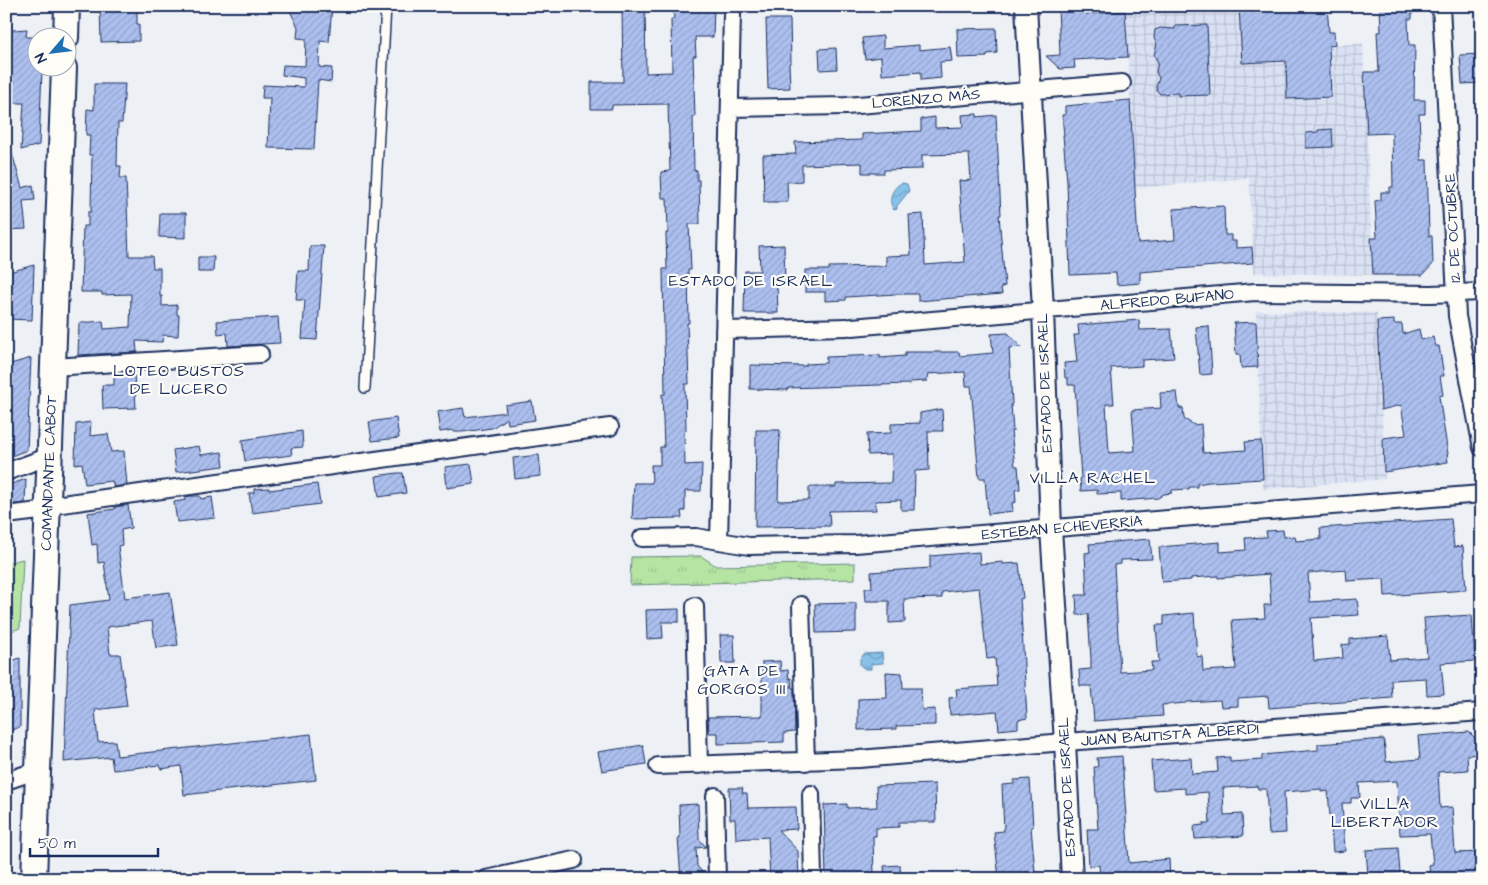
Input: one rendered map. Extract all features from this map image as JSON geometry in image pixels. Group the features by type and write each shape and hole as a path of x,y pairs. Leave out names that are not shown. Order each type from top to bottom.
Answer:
{"main road":[{"path":"66,28 67,6"},
{"name":"COMANDANTE CABOT","path":"34,879 64,78"}],"street":[{"name":"ESTADO DE ISRAEL","path":"1026,6 1043,310 1051,529 1072,879"},
{"name":"12 DE OCTUBRE","path":"1441,6 1457,316 1482,448"},
{"path":"719,541 732,15"},
{"name":"LORENZO MÁS","path":"730,108 846,106 1122,83"},
{"name":"ALFREDO BUFANO","path":"724,330 850,327 1255,292 1431,294 1482,292"},
{"path":"53,367 260,354"},
{"path":"6,515 610,427"},
{"path":"6,472 50,456"},
{"name":"ESTEBAN ECHEVERRÍA","path":"642,538 696,537 749,546 855,544 1482,494"},
{"path":"802,605 806,762"},
{"path":"695,606 699,765"},
{"name":"JUAN BAUTISTA ALBERDI","path":"658,766 859,759 1482,712"},
{"path":"6,782 38,770"},
{"path":"811,794 813,879"},
{"path":"715,796 717,879"},
{"path":"486,879 574,860"}],"lane":[{"path":"364,388 386,6"}],"shaded area":[{"path":"1125,6 1327,6 1329,46 1363,43 1373,275 1254,273 1249,178 1135,188"},
{"path":"1256,311 1377,313 1385,479 1263,489"}],"green space":[{"path":"701,556 716,566 855,563 855,579 630,585 631,557"},
{"path":"23,559 20,628 6,633 6,563"}],"water":[{"path":"902,183 907,184 909,191 897,206 897,209 894,210 891,203 893,191"},
{"path":"882,653 883,663 871,664 871,669 865,669 860,665 860,659 864,654"}],"building":[{"path":"100,6 137,6 139,41 101,42"},
{"path":"306,6 332,6 329,42 320,41 319,67 332,68 331,82 318,80 314,149 268,148 270,98 262,98 263,85 304,87 304,78 282,75 283,65 305,66 306,39 297,38 298,27 288,7 306,8"},
{"path":"622,6 645,6 646,73 672,72 671,19 674,19 673,10 693,10 693,6 714,6 713,37 695,37 696,56 693,56 694,171 697,170 697,180 699,180 700,224 689,224 691,270 688,270 689,323 687,323 689,384 685,384 686,430 684,430 685,465 702,464 701,491 685,491 685,511 681,511 682,518 632,519 634,483 652,483 651,465 660,465 660,447 664,447 662,394 665,394 663,269 667,269 666,233 668,233 667,198 662,198 661,172 670,171 668,104 612,105 612,109 591,109 591,82 623,82"},
{"path":"1058,6 1086,6 1086,14 1125,11 1128,57 1074,60 1075,68 1060,69 1046,56 1060,55"},
{"path":"1239,6 1327,6 1329,32 1334,32 1335,45 1329,46 1331,97 1287,99 1286,61 1242,63"},
{"path":"1380,6 1412,6 1412,19 1408,19 1409,45 1415,45 1414,100 1425,100 1425,114 1419,114 1421,160 1427,160 1429,236 1432,236 1433,264 1423,275 1373,275 1371,238 1377,238 1375,201 1381,200 1381,192 1390,192 1390,187 1393,187 1392,133 1367,134 1364,72 1379,72 1377,32 1381,32"},
{"path":"766,19 790,19 790,88 768,89"},
{"path":"1207,25 1210,95 1178,96 1178,93 1160,94 1156,87 1159,78 1156,72 1158,62 1154,55 1157,45 1154,38 1155,30 1160,28 1175,29 1175,26"},
{"path":"996,28 997,53 987,54 987,57 958,58 957,29"},
{"path":"27,29 28,78 42,78 39,145 21,150 24,103 6,103 6,68 9,68 12,30"},
{"path":"883,36 883,48 919,45 919,50 950,47 952,61 940,62 941,78 921,80 921,72 882,75 881,57 865,59 862,38"},
{"path":"836,48 837,69 820,70 819,49"},
{"path":"1482,54 1482,83 1462,84 1460,55"},
{"path":"94,84 125,84 122,123 118,123 117,166 121,166 120,178 126,178 129,256 152,256 153,268 160,268 162,306 177,305 177,315 179,315 178,336 163,335 162,342 136,341 137,352 78,355 79,323 103,321 104,329 130,327 131,294 102,295 102,292 81,292 83,226 88,226 88,212 91,212 92,155 89,155 90,135 86,135 87,109 94,110"},
{"path":"1130,100 1138,243 1175,240 1173,209 1224,206 1225,235 1231,235 1231,241 1236,241 1236,248 1252,247 1253,263 1140,272 1140,283 1117,285 1116,273 1070,275 1067,182 1062,115 1065,115 1065,106"},
{"path":"977,114 977,117 996,115 1001,215 999,215 1005,286 1001,287 1002,294 918,301 918,294 896,294 846,297 846,300 825,301 825,292 805,292 805,270 829,270 829,267 886,266 886,256 911,255 909,215 923,214 925,265 965,262 959,181 971,180 969,154 922,155 922,169 884,170 884,173 862,173 862,163 802,165 802,181 787,182 788,202 764,202 763,155 796,154 795,142 862,140 862,134 921,131 921,119 935,117 935,128 963,127 962,115"},
{"path":"1332,129 1333,147 1306,148 1306,133"},
{"path":"10,146 22,188 33,185 35,200 23,201 26,229 6,230 6,147"},
{"path":"160,213 186,213 186,238 159,237"},
{"path":"784,245 785,283 777,283 778,313 744,313 745,271 760,271 759,246"},
{"path":"310,246 324,246 317,340 302,339 305,300 296,300 298,271 309,271"},
{"path":"198,257 214,257 213,272 198,272"},
{"path":"34,265 32,320 6,319 6,273"},
{"path":"278,317 280,343 228,346 227,333 218,334 217,321"},
{"path":"1139,320 1140,330 1171,329 1174,358 1142,360 1142,366 1111,368 1114,404 1106,404 1109,453 1135,451 1132,410 1161,408 1160,393 1177,392 1179,408 1183,408 1184,419 1194,425 1201,424 1203,453 1246,450 1245,442 1261,441 1263,479 1209,482 1197,484 1197,487 1189,487 1189,489 1172,490 1172,493 1164,494 1158,498 1121,501 1121,493 1097,494 1097,490 1081,491 1075,385 1068,385 1068,378 1065,378 1064,363 1077,362 1074,335 1079,335 1078,325"},
{"path":"1394,320 1394,324 1402,324 1403,334 1419,329 1421,340 1433,337 1435,346 1439,346 1444,376 1440,376 1443,395 1439,396 1448,462 1384,472 1383,438 1406,435 1401,405 1381,410 1377,321"},
{"path":"1256,322 1258,367 1241,368 1240,354 1236,354 1234,323"},
{"path":"1209,326 1212,374 1200,375 1196,327"},
{"path":"1008,333 1021,347 1009,348 1013,431 1011,431 1015,466 1018,466 1020,489 1015,490 1016,502 1012,503 1013,511 988,514 985,478 979,478 971,386 966,386 965,372 928,374 927,381 910,382 910,384 788,388 788,390 750,389 750,365 806,366 806,364 826,363 826,357 880,355 880,358 905,356 905,352 959,352 960,356 993,353 991,334"},
{"path":"31,358 27,450 6,458 7,365"},
{"path":"134,372 136,408 103,409 102,385 114,385 114,373"},
{"path":"532,401 535,420 508,424 507,418 492,428 462,432 453,432 453,430 440,432 437,412 463,408 465,417 506,412 505,405"},
{"path":"942,409 943,431 928,431 929,470 915,471 914,510 901,510 901,500 875,501 876,510 829,511 830,526 755,527 756,430 780,430 778,501 809,500 809,487 836,487 836,484 891,483 892,454 868,455 867,434 891,433 891,424 920,423 920,413"},
{"path":"396,418 399,438 372,441 369,422"},
{"path":"91,422 90,436 108,434 111,452 124,451 127,485 114,487 112,481 85,484 82,463 75,464 76,424"},
{"path":"302,431 303,447 291,448 292,455 245,461 242,440"},
{"path":"199,446 201,455 222,452 224,466 176,472 173,450"},
{"path":"539,455 541,476 515,479 513,458"},
{"path":"471,464 474,484 447,488 445,467"},
{"path":"403,473 406,493 379,497 376,476"},
{"path":"26,479 25,503 6,505 6,486"},
{"path":"317,484 320,504 252,513 249,493 254,493 254,489 269,488 269,490"},
{"path":"200,496 201,499 212,497 215,518 177,522 174,502 186,500 186,497"},
{"path":"128,505 131,528 121,530 122,545 118,546 125,598 170,592 178,645 156,648 152,621 107,627 110,654 120,654 127,706 95,710 98,742 115,741 117,756 311,734 316,780 184,795 181,766 161,769 160,765 113,770 111,757 64,762 70,605 109,600 104,562 98,563 97,544 92,545 88,513"},
{"path":"1451,519 1454,547 1463,546 1466,590 1385,596 1384,579 1347,581 1346,570 1308,573 1310,602 1357,599 1359,615 1311,618 1314,661 1343,658 1342,645 1350,644 1350,639 1388,636 1390,660 1427,657 1424,618 1472,615 1475,661 1441,663 1444,694 1427,695 1426,678 1391,680 1392,698 1269,708 1268,696 1238,698 1238,706 1221,707 1220,700 1186,702 1162,705 1163,716 1094,721 1091,686 1080,686 1079,670 1091,669 1088,614 1077,615 1076,595 1087,595 1085,553 1090,552 1089,544 1150,539 1152,559 1121,560 1121,564 1114,565 1120,672 1152,670 1151,662 1159,662 1156,625 1164,625 1164,616 1194,613 1197,657 1202,656 1203,671 1236,669 1232,620 1265,618 1264,605 1271,605 1269,574 1191,578 1191,580 1162,582 1159,547 1220,542 1220,552 1246,550 1245,538 1267,537 1266,531 1283,530 1284,537 1295,536 1296,541 1321,539 1320,528"},
{"path":"979,552 980,564 1019,563 1023,598 1020,599 1027,718 1018,720 1018,728 999,730 997,711 950,715 949,698 957,697 956,689 997,686 995,658 987,659 979,588 942,592 942,598 904,599 905,622 889,623 889,601 866,601 865,588 872,588 871,572 930,568 930,556"},
{"path":"856,603 856,632 816,633 815,604"},
{"path":"679,609 679,622 662,622 663,638 647,639 646,610"},
{"path":"720,635 734,635 735,663 721,663"},
{"path":"20,658 20,727 6,732 6,663"},
{"path":"780,661 781,671 788,670 792,688 794,688 795,732 784,733 784,742 718,744 718,733 709,733 708,717 762,716 762,662"},
{"path":"886,672 902,673 903,688 921,688 922,710 935,709 935,725 896,726 896,729 858,730 858,699 887,698"},
{"path":"1469,732 1481,744 1482,754 1467,755 1468,770 1438,772 1440,808 1452,807 1455,853 1482,852 1482,879 1430,879 1429,865 1433,864 1430,834 1400,835 1397,781 1359,783 1360,798 1351,798 1351,803 1342,803 1345,851 1333,852 1328,791 1321,792 1321,789 1284,792 1286,833 1269,834 1266,789 1258,789 1257,786 1223,788 1224,815 1242,814 1243,836 1195,839 1194,826 1210,823 1208,792 1185,794 1185,788 1153,790 1151,761 1191,758 1192,774 1218,772 1217,758 1230,757 1230,762 1262,760 1262,755 1318,750 1318,744 1384,739 1386,762 1420,759 1418,736"},
{"path":"643,745 646,764 602,771 598,752"},
{"path":"1122,756 1129,863 1169,859 1170,879 1100,879 1099,865 1089,866 1087,829 1098,829 1094,767 1098,767 1097,758"},
{"path":"1030,779 1033,827 1031,827 1035,872 1025,873 1025,879 999,879 994,832 1004,831 1002,785 1014,784 1014,780"},
{"path":"935,784 936,822 899,822 899,827 876,828 876,836 873,836 874,875 852,876 852,879 826,879 824,805 847,804 847,808 877,807 876,786"},
{"path":"729,788 743,788 742,793 747,793 748,808 796,807 797,829 778,830 798,851 799,879 770,879 768,837 736,839 735,819 730,819"},
{"path":"698,804 699,839 706,847 696,848 697,866 707,878 681,879 678,838 680,838 679,805"},
{"path":"1398,848 1400,873 1368,875 1366,850"},
{"path":"900,865 901,879 885,879 884,866"}],"district":[{"name":"ESTADO DE ISRAEL","path":"751,281"},
{"name":"LOTEO BUSTOS DE LUCERO","path":"179,380"},
{"name":"VILLA RACHEL","path":"1093,478"},
{"name":"GATA DE GORGOS III","path":"742,680"},
{"name":"VILLA LIBERTADOR","path":"1385,813"}]}
